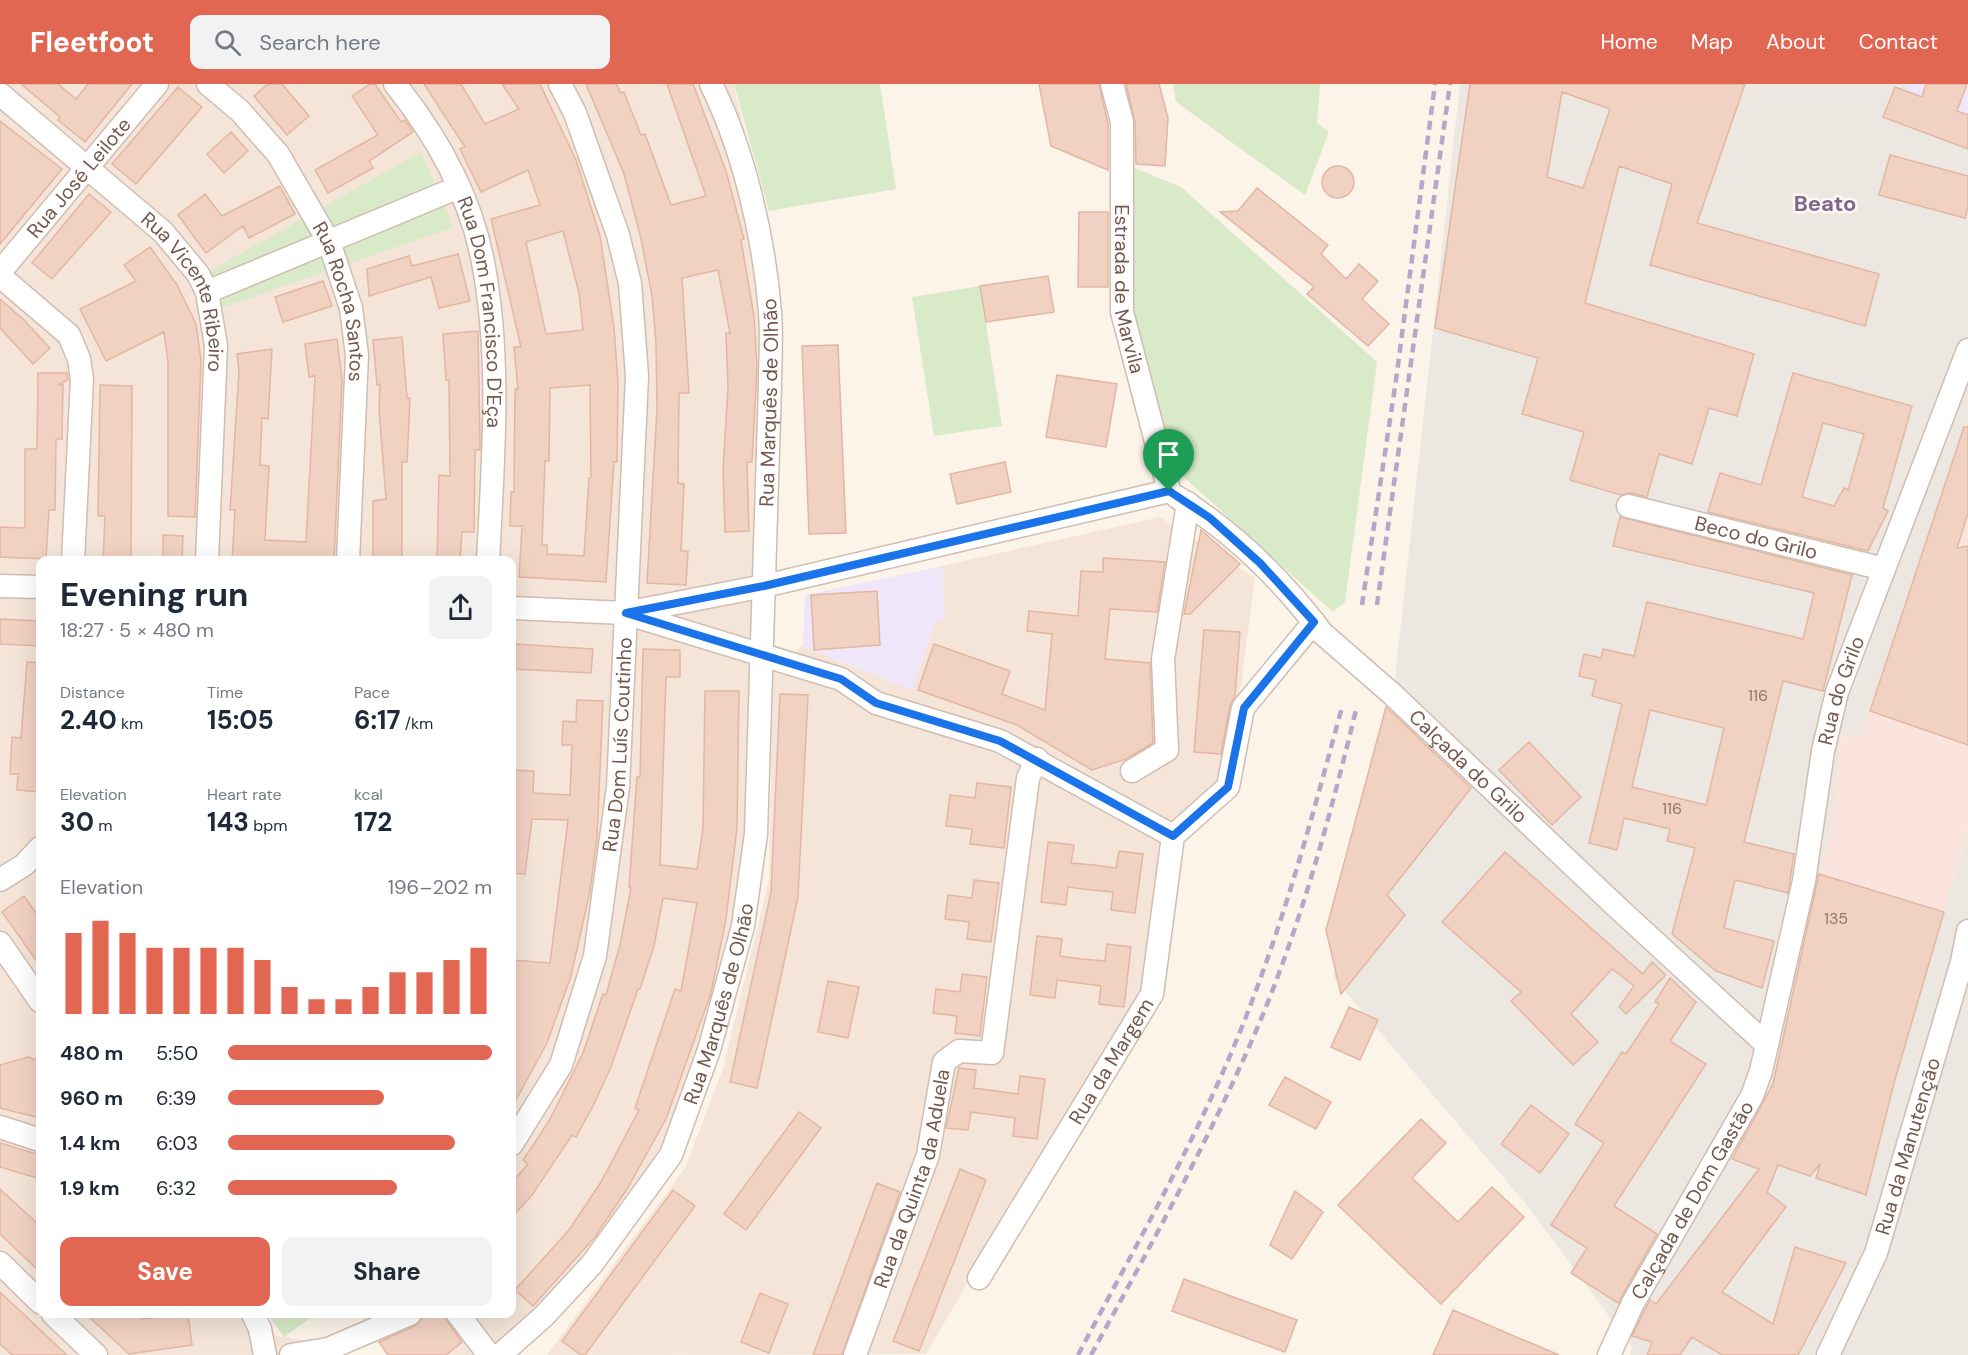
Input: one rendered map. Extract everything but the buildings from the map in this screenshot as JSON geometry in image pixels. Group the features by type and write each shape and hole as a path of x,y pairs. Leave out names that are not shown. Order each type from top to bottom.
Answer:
{"street":[{"name":"Rua José Leilote","path":"0,274 157,84"},
{"name":"Rua Rocha Santos","path":"208,84 240,111 278,154 329,242 351,308 357,355 348,556"},
{"name":"Rua Dom Francisco D'Eça","path":"395,84 434,139 459,188 482,258 491,330 493,400 488,556"},
{"name":"Rua Dom Luís Coutinho","path":"516,1138 561,1065 595,956 618,787 637,376 630,283 618,235 575,112 560,84"},
{"name":"Rua Marquês de Olhão","path":"500,1355 544,1316 592,1264 671,1155 709,1050 743,926 756,834 770,312 763,260 747,179 711,84"},
{"name":"Estrada de Marvila","path":"1112,84 1122,122 1122,312 1178,497"},
{"name":"Rua Vicente Ribeiro","path":"0,94 163,232 198,274 207,292 216,346 207,556"},
{"path":"207,292 459,188"},
{"path":"0,274 69,334 80,358 82,379 73,556"},
{"name":"Rua do Grilo","path":"1767,1045 1804,881 1823,751 1831,718 1846,667 1968,350"},
{"path":"516,608 626,613 764,586 1178,497 1163,659 1167,750 1132,771"},
{"name":"Calçada do Grilo","path":"1178,497 1210,518 1260,563 1318,628 1392,694 1620,910 1767,1045"},
{"name":"Beco do Grilo","path":"1628,506 1884,568"},
{"path":"0,586 36,588"},
{"path":"626,613 841,679 876,703 1000,741 1037,759 1173,836 1228,787 1244,708 1318,628"},
{"name":"Rua da Quinta da Aduela","path":"855,1355 928,1155 944,1062 958,1051 992,1053 1028,778 1037,759"},
{"name":"Rua da Margem","path":"980,1278 1152,994 1157,977 1173,836"},
{"path":"0,880 24,865 36,852"},
{"name":"Rua da Manutenção","path":"1828,1355 1876,1253 1959,973 1968,931"},
{"path":"0,943 36,995"},
{"name":"Calçada de Dom Gastão","path":"1609,1355 1633,1303 1752,1096 1767,1045"},
{"path":"0,1127 36,1139"},
{"path":"0,1263 36,1298"},
{"path":"57,1318 96,1355"},
{"path":"255,1318 260,1329 265,1355"},
{"path":"291,1355 328,1349 401,1318"},
{"path":"461,1318 489,1355"}],"shaded area":[{"path":"0,84 733,84 775,255 753,630 746,838 720,995 662,1148 599,1243 504,1355 390,1355 362,1318 516,1318 516,556 36,556 36,1318 264,1318 276,1336 323,1344 324,1355 0,1355"},
{"path":"1460,84 1968,84 1968,417 1860,738 1841,734 1834,809 1822,874 1944,912 1968,829 1968,1355 1630,1355 1632,1347 1525,1203 1333,977 1391,715"},
{"path":"1907,84 1968,84 1968,115 1905,91"},
{"path":"1968,417 1968,829 1944,912 1821,875 1834,809 1841,733 1860,737"},
{"path":"1160,517 1255,578 1229,777 1159,841 1146,992 1074,1100 926,1354 547,1355 685,1168 723,1069 769,879 773,674 802,646 911,689 937,619 945,621 942,566"},
{"path":"942,566 945,621 937,619 911,690 803,646 805,595"}],"green space":[{"path":"734,84 880,84 896,189 769,211"},
{"path":"1173,84 1320,84 1317,123 1329,132 1305,195 1176,102"},
{"path":"421,152 454,227 221,308 208,272"},
{"path":"1132,167 1181,187 1377,362 1345,602 1333,612 1176,470 1128,299"},
{"path":"980,286 1002,426 934,436 912,297"},
{"path":"271,1318 310,1318 284,1337"}],"railway":[{"path":"1362,605 1396,380 1435,84"},
{"path":"1377,605 1450,84"},
{"path":"1078,1355 1171,1181 1234,1047 1290,892 1342,707"},
{"path":"1091,1355 1193,1164 1231,1087 1266,1006 1310,881 1356,710"}],"district":[{"name":"Beato","path":"1825,203"}],"route":[{"path":"1169,491 1210,518 1260,563 1314,622 1307,633 1256,690 1244,708 1232,781 1222,794 1173,836 1037,759 1000,741 876,703 841,679 626,613 764,586 1169,491"}]}
